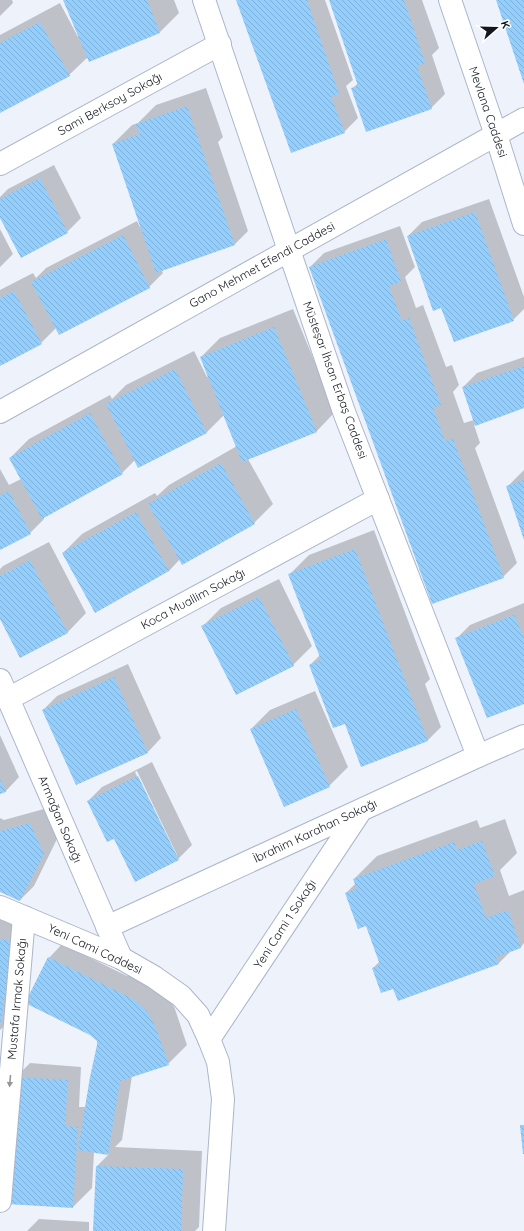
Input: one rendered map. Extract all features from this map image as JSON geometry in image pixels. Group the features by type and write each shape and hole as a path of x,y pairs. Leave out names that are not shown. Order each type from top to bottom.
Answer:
{"street":[{"name":"Müsteşar İhsan Erbaş Caddesi","path":"204,0 344,412 478,756"},
{"name":"Mevlana Caddesi","path":"450,0 496,134 524,224"},
{"name":"Sami Berksoy Sokağı","path":"0,164 220,44"},
{"name":"Gano Mehmet Efendi Caddesi","path":"0,412 524,119"},
{"name":"Koca Muallim Sokağı","path":"4,690 378,499"},
{"name":"Armağan Sokağı","path":"4,690 121,958"},
{"name":"İbrahim Karahan Sokağı","path":"107,927 524,736"},
{"name":"Yeni Cami 1 Sokağı","path":"210,1039 361,810"},
{"name":"Yeni Cami Caddesi","path":"0,907 121,958 154,977 181,996 198,1015 210,1039 218,1062 223,1100 214,1231"},
{"name":"Mustafa Irmak Sokağı","path":"0,1201 24,917"}],"building":[{"path":"63,0 147,0 160,33 89,62"},
{"path":"236,0 307,0 339,94 331,97 345,133 291,153"},
{"path":"329,0 404,0 425,63 417,66 432,109 366,132 351,88 358,86"},
{"path":"496,0 524,0 524,84"},
{"path":"40,22 70,76 0,113 0,43"},
{"path":"187,106 235,245 156,273 112,144 140,134 136,124"},
{"path":"40,178 68,233 21,258 0,218 0,199"},
{"path":"475,212 514,321 454,342 441,308 433,311 407,236"},
{"path":"123,235 150,288 59,335 31,282"},
{"path":"386,239 401,282 389,286 402,321 409,318 441,405 433,408 445,441 453,439 504,578 432,604 309,267"},
{"path":"14,291 42,344 0,366 0,298"},
{"path":"274,327 317,432 242,462 200,357"},
{"path":"524,366 524,408 475,426 462,387"},
{"path":"175,369 207,433 138,468 106,404"},
{"path":"90,413 123,474 42,519 9,458"},
{"path":"221,463 255,524 182,565 148,504"},
{"path":"524,480 524,540 506,486"},
{"path":"9,491 31,534 0,550 0,496"},
{"path":"136,512 169,571 95,613 62,553"},
{"path":"355,549 428,741 361,767 345,724 333,728 309,665 321,660 288,574"},
{"path":"30,560 68,633 20,658 0,619 0,576"},
{"path":"259,597 294,666 236,695 201,626"},
{"path":"514,615 524,638 524,704 487,718 455,638"},
{"path":"114,677 148,753 76,785 42,710"},
{"path":"296,709 330,787 284,807 250,729"},
{"path":"138,776 179,860 135,882 114,839 107,842 87,801"},
{"path":"0,779 6,792 0,794"},
{"path":"30,823 44,854 20,901 0,892 0,831"},
{"path":"482,841 495,876 474,884 486,918 508,910 521,948 496,957 499,964 398,1001 393,989 381,993 372,968 380,965 366,926 358,929 345,893 357,889 353,879 454,842 457,850"},
{"path":"0,939 12,941 1,1024 0,1024"},
{"path":"48,957 133,999 147,1011 156,1028 169,1065 120,1081 108,1155 78,1150 97,1041 90,1035 25,1003"},
{"path":"15,1077 68,1080 65,1126 78,1127 73,1208 7,1204"},
{"path":"520,1125 524,1125 524,1154 523,1154"},
{"path":"96,1166 183,1169 181,1231 93,1231"}]}
